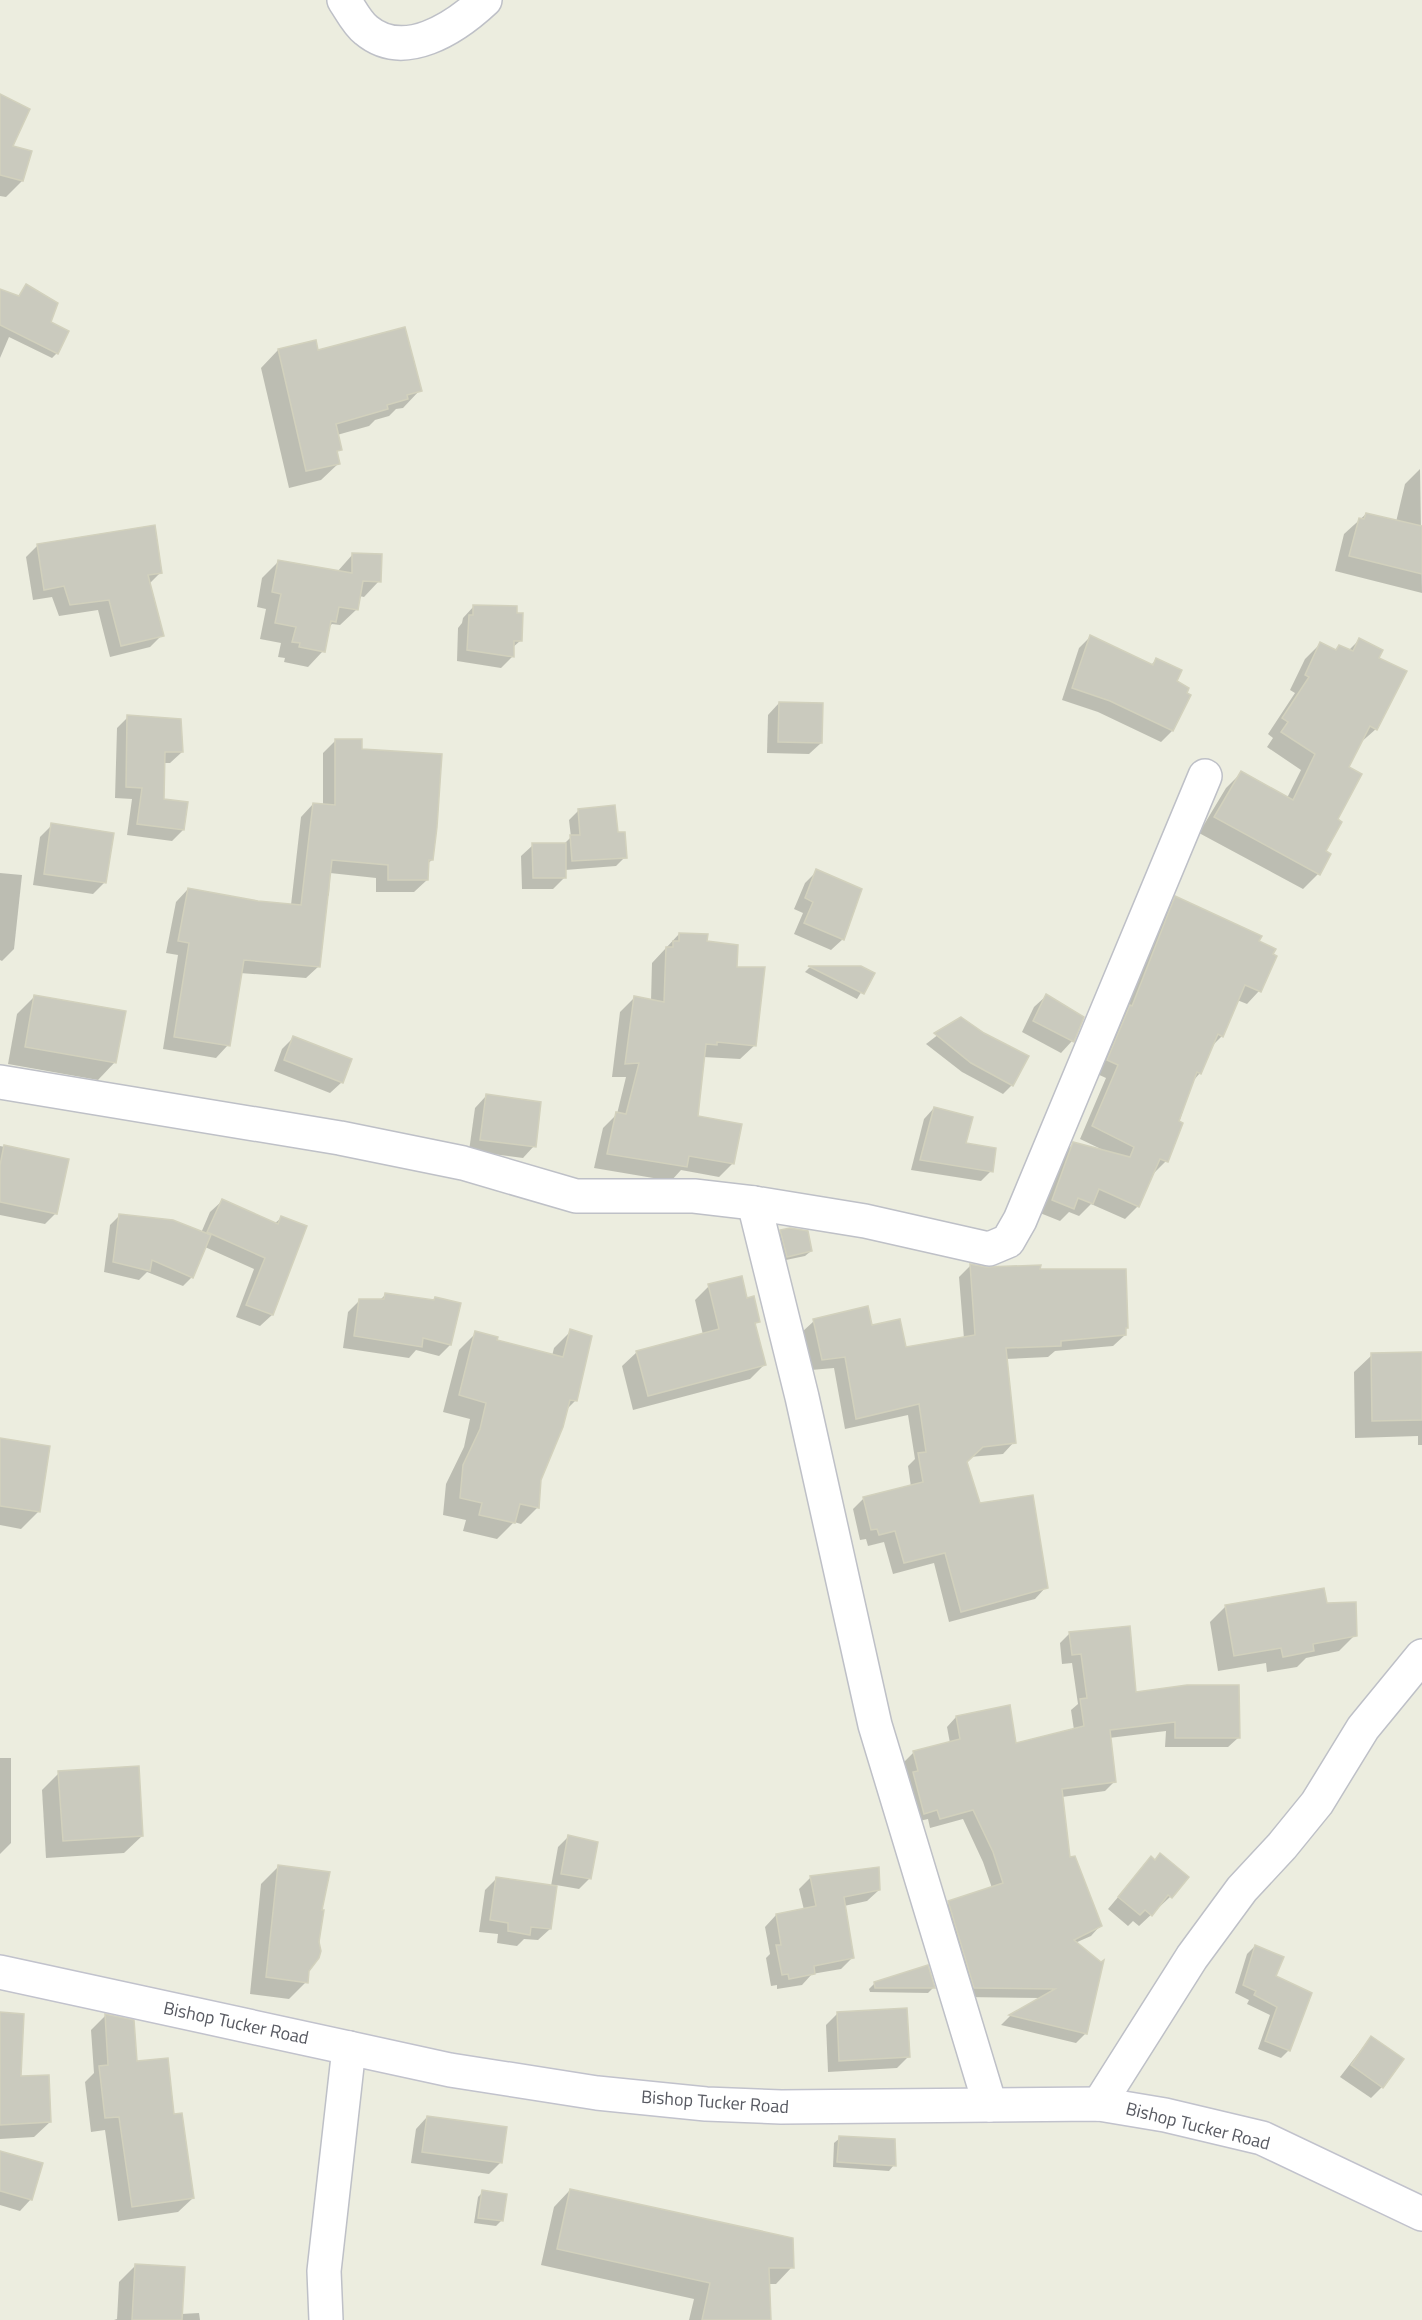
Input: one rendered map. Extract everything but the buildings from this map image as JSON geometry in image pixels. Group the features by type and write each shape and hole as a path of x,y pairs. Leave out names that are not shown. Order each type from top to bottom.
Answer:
{"street":[{"path":"344,0 364,30 384,41 409,44 443,32 485,0"},
{"path":"0,1082 340,1138 463,1163 576,1196 694,1196 754,1203 865,1221 989,1249 1008,1241 1020,1220 1205,776"},
{"path":"754,1203 805,1408 875,1725 990,2105"},
{"path":"1100,2104 1192,1957 1242,1888 1282,1846 1317,1803 1363,1728 1422,1656"},
{"name":"Bishop Tucker Road","path":"0,1972 450,2070 597,2092 706,2104 781,2107 1100,2104 1166,2115 1262,2138 1422,2214"},
{"path":"326,2320 324,2271 349,2048"}]}
